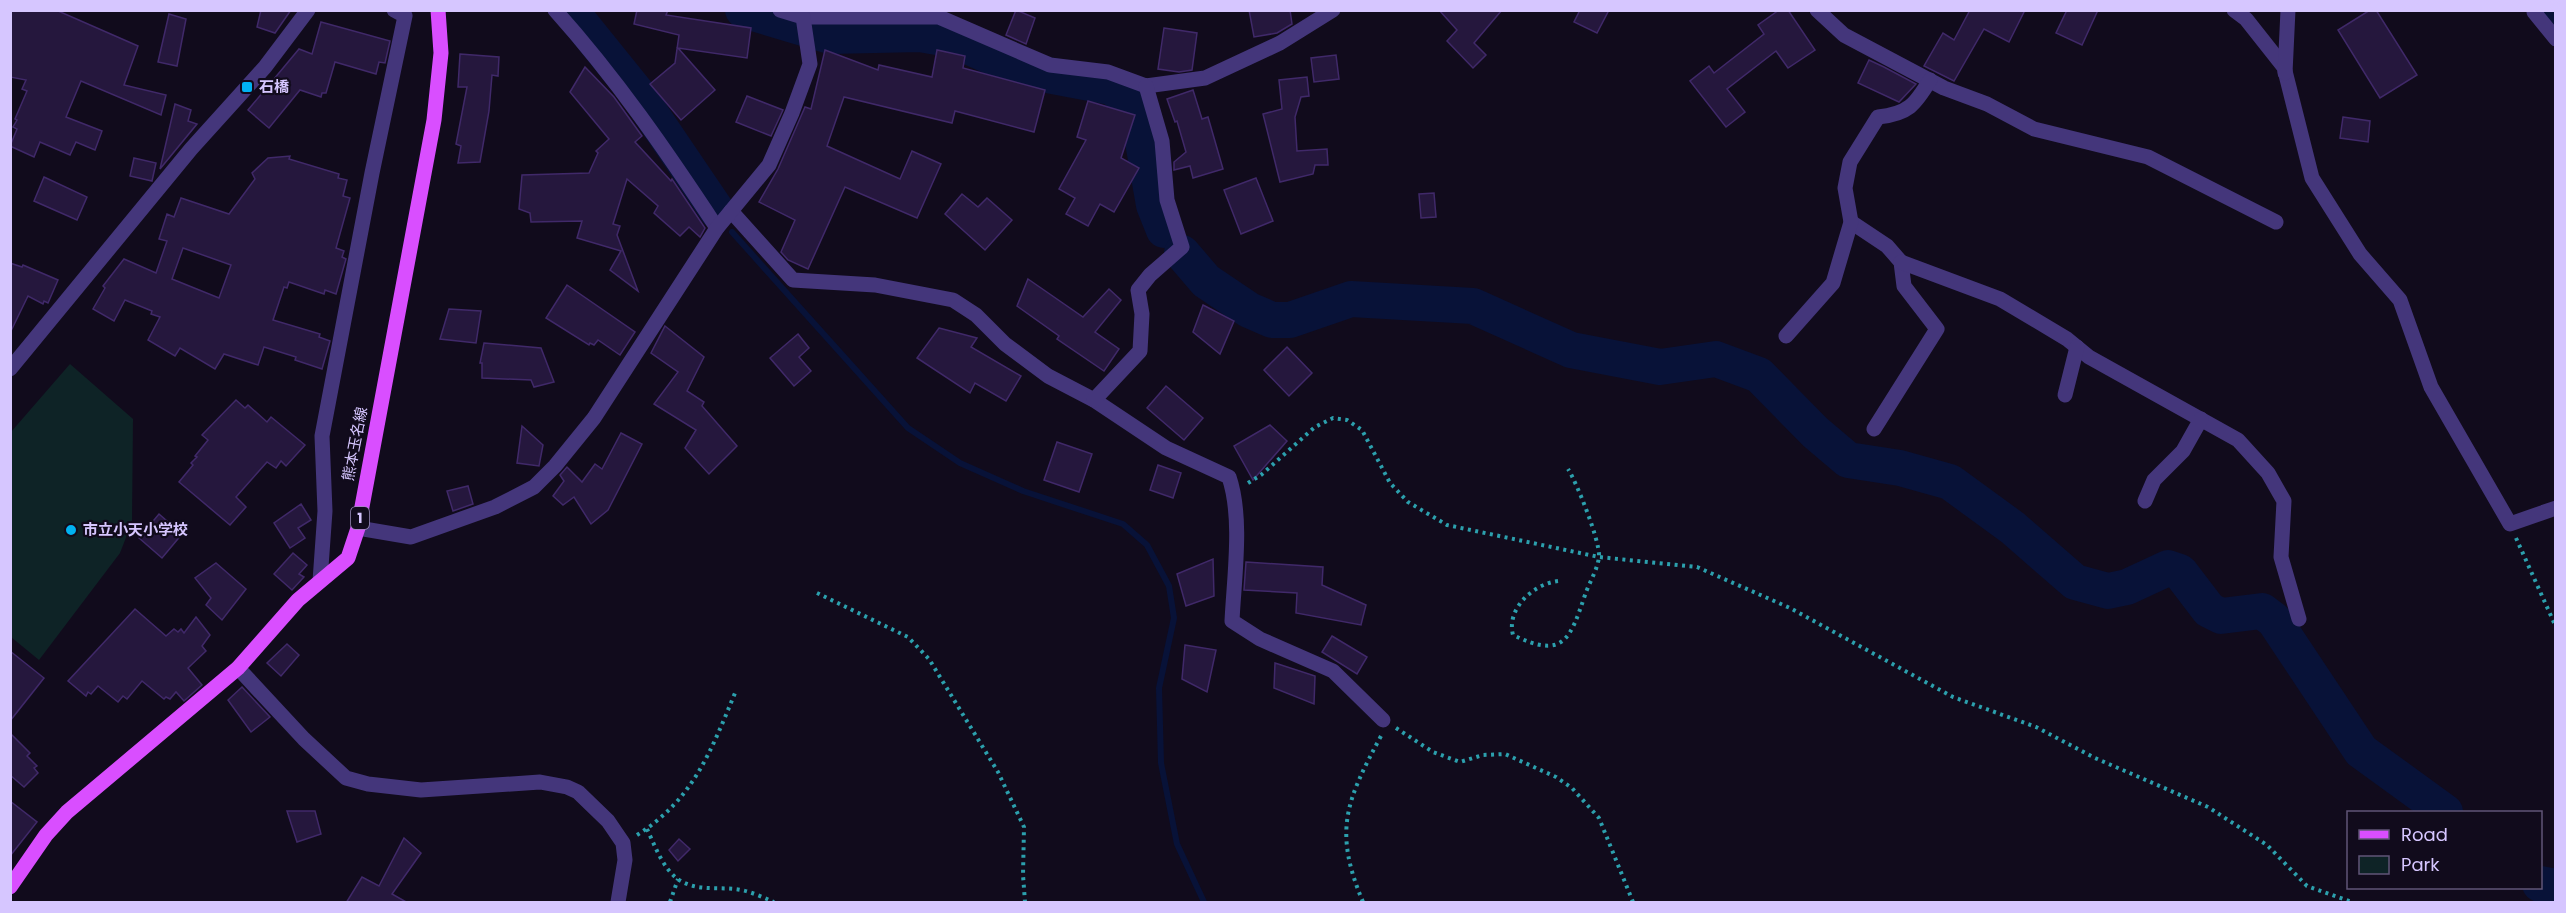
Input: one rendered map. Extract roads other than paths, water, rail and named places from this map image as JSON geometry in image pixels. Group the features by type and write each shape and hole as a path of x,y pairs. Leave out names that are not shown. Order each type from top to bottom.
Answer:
{"main road":[{"name":"熊本玉名線","path":"10,887 46,836 67,812 238,668 298,600 348,558 358,528 434,120 441,53 438,10"}],"street":[{"path":"10,369 191,149 265,67 308,10"},
{"path":"320,581 325,511 322,435 372,173 405,16 394,10"},
{"path":"555,10 662,144 717,228"},
{"path":"780,10 804,20 939,17 1050,65 1108,72 1146,86 1205,78 1280,43 1333,10"},
{"path":"1817,10 1844,35 1930,80 1987,104 2034,129 2148,157 2277,222"},
{"path":"2234,10 2246,19 2284,67 2312,178 2360,254 2400,300 2431,387 2510,524 2556,508"},
{"path":"2285,74 2288,10"},
{"path":"2534,11 2556,39"},
{"path":"358,528 411,537 495,507 534,487 555,466 594,418 717,228 768,165 792,113 810,64 804,20"},
{"path":"1786,336 1833,283 1851,222 1845,188 1850,162 1878,117 1897,115 1916,104 1930,80"},
{"path":"1094,400 1140,351 1142,314 1138,290 1150,275 1182,247 1167,200 1162,141 1146,86"},
{"path":"731,211 794,279 875,285 953,300 976,315 1005,344 1048,376 1094,400 1166,448 1229,477 1234,490 1236,527 1232,621 1260,639 1333,671 1383,720"},
{"path":"1851,222 1887,246 1901,262 2000,299 2077,347 2089,357 2238,440 2268,473 2284,501 2281,557 2299,619"},
{"path":"1874,429 1937,329 1904,286 1901,262"},
{"path":"2065,394 2077,347"},
{"path":"2145,501 2154,480 2183,451 2201,419"},
{"path":"238,668 304,739 346,778 368,784 421,790 540,782 567,787 578,792 608,820 623,843 626,860 618,903"}],"waterway":[{"path":"570,10 637,93 717,211"},
{"path":"743,10 830,36 920,34 954,40 1021,70 1111,87 1129,99 1139,119 1154,205 1164,230"},
{"path":"2552,10 2556,17"},
{"path":"732,232 908,428 960,463 1023,491 1123,524 1147,545 1169,586 1174,618 1159,688 1161,763 1177,844 1204,902"},
{"path":"1182,253 1206,281 1249,310 1272,320 1290,320 1351,299 1473,306 1571,350 1660,367 1716,359 1759,375 1815,432 1848,460 1900,468 1950,482 2013,528 2075,582 2108,591 2127,587 2168,568 2180,572 2209,610 2221,616 2262,611 2274,620 2361,751 2444,811"},
{"path":"2542,884 2556,887"}],"place":[{"name":"石橋","path":"247,87"},
{"name":"市立小天小学校","path":"71,530"}]}
